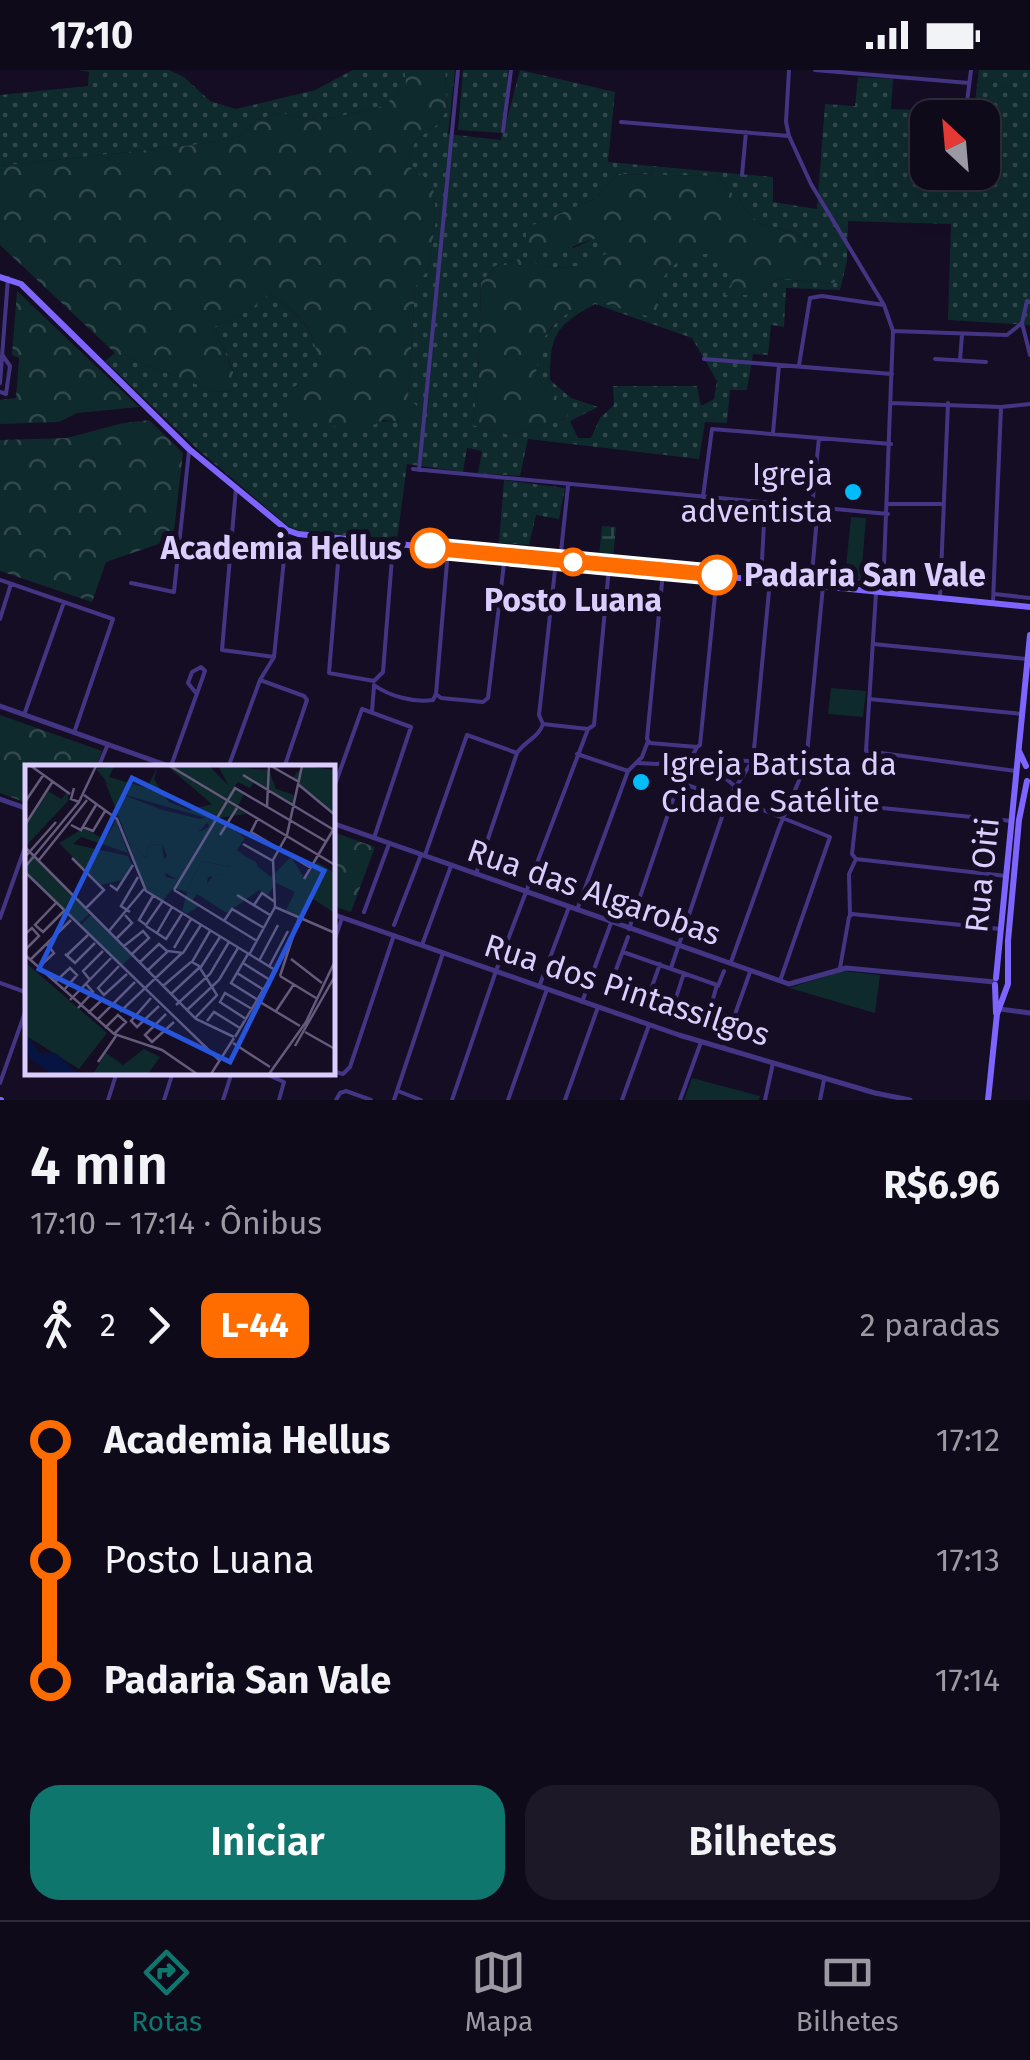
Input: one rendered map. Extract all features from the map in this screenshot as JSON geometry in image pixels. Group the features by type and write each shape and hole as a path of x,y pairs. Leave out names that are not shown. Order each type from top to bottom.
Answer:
{"main road":[{"path":"4,278 32,294 189,449 287,530 304,536 717,575 812,580 940,597 993,598 1030,607"},
{"name":"Rua Oiti","path":"998,1012 996,982 1030,635"},
{"name":"Rua Oiti","path":"1019,750 1029,768"},
{"path":"1016,772 1029,768"},
{"path":"1016,772 1028,779"},
{"name":"Rua Oiti","path":"985,1100 998,1012 1007,983 1014,876 1028,779"},
{"path":"996,982 1002,976 1007,983"}],"street":[{"path":"458,70 416,469 888,514"},
{"path":"503,132 511,70"},
{"path":"789,70 789,136 811,184 884,305 893,331 888,514 864,745 868,753 1016,772"},
{"path":"814,70 970,83"},
{"path":"968,100 971,70"},
{"path":"621,122 789,136"},
{"path":"742,175 746,132"},
{"path":"0,383 4,278"},
{"path":"799,366 810,298 822,296 884,305"},
{"path":"1030,302 1022,322 1030,355"},
{"path":"893,331 1006,336 1022,322"},
{"path":"960,361 962,335"},
{"path":"0,392 9,391 10,362 3,356"},
{"path":"704,359 892,374"},
{"path":"935,359 986,362"},
{"path":"773,433 778,365"},
{"path":"891,403 1002,407 1030,404"},
{"path":"940,597 948,403"},
{"path":"1002,407 993,598 1030,598"},
{"path":"702,498 709,433 717,428 891,444"},
{"path":"812,507 819,438"},
{"path":"131,582 174,592 189,449"},
{"path":"544,724 539,715 568,486"},
{"path":"236,488 222,650 274,657"},
{"path":"671,968 728,799 752,760 765,579 765,502"},
{"path":"888,504 944,504"},
{"path":"730,964 806,764 829,584 812,580 817,517"},
{"path":"229,765 260,680 274,657 287,530"},
{"path":"340,539 329,673 376,681"},
{"path":"372,712 371,700 384,666 393,545"},
{"path":"376,681 381,690 424,702 436,694 448,550"},
{"path":"436,694 441,698 483,702 490,694 504,556"},
{"path":"452,1100 577,754 588,729 596,722 609,565"},
{"path":"539,987 628,772 644,755 649,742 664,569"},
{"path":"608,994 680,782 698,747 717,575"},
{"path":"0,580 114,620 74,732"},
{"path":"0,618 11,584"},
{"path":"24,715 64,602"},
{"path":"874,644 1027,659"},
{"path":"173,765 205,671 201,666 192,672 188,682 196,693"},
{"path":"260,680 304,696 307,703 285,765"},
{"path":"869,699 1022,714"},
{"path":"0,706 166,765"},
{"path":"335,785 362,709 408,725 410,732 374,838"},
{"path":"544,724 588,729"},
{"path":"476,874 518,752 544,724"},
{"path":"394,925 466,735 518,752"},
{"path":"649,742 698,747"},
{"path":"99,765 108,744"},
{"path":"577,754 628,772"},
{"path":"635,763 665,763 695,756 798,767 806,764"},
{"path":"695,756 783,820 829,836 780,981 797,984 840,968 996,982"},
{"path":"680,782 728,799"},
{"path":"0,799 25,808"},
{"path":"840,968 850,915 849,874 854,857 856,808 1012,821"},
{"name":"Rua das Algarobas","path":"335,824 573,908 628,933 780,981"},
{"path":"364,912 389,844"},
{"path":"0,918 25,847"},
{"path":"854,857 1006,876"},
{"path":"422,945 451,866"},
{"name":"Rua dos Pintassilgos","path":"335,915 701,1042 824,1077 875,1097 910,1100"},
{"path":"850,915 1001,929"},
{"path":"335,938 342,918"},
{"path":"582,1002 611,923"},
{"path":"335,1071 346,1073 394,936"},
{"path":"623,952 718,986"},
{"path":"394,1100 444,953"},
{"path":"646,1006 660,964"},
{"path":"724,1048 750,970"},
{"path":"705,1026 724,971"},
{"path":"670,1016 684,973"},
{"path":"0,982 25,992"},
{"path":"508,1100 547,990"},
{"path":"565,1100 598,1007"},
{"path":"0,1083 25,1012"},
{"path":"998,1012 1030,1013"},
{"path":"622,1100 649,1025"},
{"path":"680,1100 701,1042"},
{"path":"765,1100 773,1063"},
{"path":"108,1100 116,1075"},
{"path":"164,1100 173,1075"},
{"path":"223,1100 231,1075"},
{"path":"270,1075 284,1080 279,1100"},
{"path":"820,1100 824,1077"},
{"path":"336,1100 346,1091 371,1100"},
{"path":"398,1091 422,1100"}],"green space":[{"path":"79,70 169,70 184,77 210,101 236,109 315,90 353,70 405,70 406,87 383,106 320,121 282,113 257,119 241,136 202,144 0,166 0,95 88,86 89,72"},
{"path":"405,70 445,70 447,110 438,124 416,140 405,164 433,183 436,218 429,268 415,288 408,398 418,407 416,416 402,422 383,420 360,432 308,421 288,408 292,389 319,366 317,353 304,323 269,294 248,311 214,327 234,374 232,391 217,392 115,353 0,245 0,166 202,144 241,136 257,119 282,113 320,121 383,106 406,87"},
{"path":"445,70 455,70 448,134 501,140 502,133 458,130 463,70 508,70 505,127 520,70 615,92 608,162 773,177 773,202 817,209 825,104 855,106 858,77 893,79 891,109 910,110 910,190 1000,190 1000,100 975,100 979,70 1030,70 1030,325 948,320 951,224 848,221 847,261 840,290 786,288 784,327 771,325 768,355 753,354 747,390 730,390 727,423 705,422 699,459 528,439 520,476 478,473 482,451 467,448 463,472 407,464 397,541 289,527 196,448 105,361 115,353 217,392 231,391 234,373 214,327 248,311 269,294 304,323 314,341 320,366 292,389 289,408 334,426 402,422 408,398 415,287 429,268 436,218 433,183 405,164 416,140 438,124 447,110","holes":["618,174 717,176 758,223 796,233 828,264 834,283 777,279 759,295 726,295 738,271 718,252 686,258 672,266 660,282 654,293 659,304 591,299 561,317 539,343 536,374 566,418 510,435 473,425 481,283 495,266 518,259 553,268 583,266 614,250 612,239 599,236 574,248 526,228 594,199","595,304 692,338 717,381 714,399 701,406 697,386 613,386 614,405 600,418 591,438 578,438 570,421 598,407 571,398 550,380 551,352 563,326"]},
{"path":"618,174 717,176 758,223 796,233 828,264 836,283 777,279 759,295 725,295 738,271 718,253 679,261 655,292 662,320 591,300 558,321 545,336 536,374 549,393 571,403 566,418 510,435 473,425 481,283 495,266 519,259 553,268 583,266 613,250 612,239 601,238 561,251 539,251 526,246 526,228 594,199"},
{"path":"17,291 139,407 77,413 59,422 0,424 0,400 16,398 19,358 12,355"},
{"path":"149,420 183,453 173,539 106,562 92,602 0,571 0,440 67,438"},
{"path":"504,480 565,488 559,519 536,515 529,545 499,543"},
{"path":"851,517 866,518 861,578 845,577"},
{"path":"602,526 616,527 613,559 599,557"},
{"path":"831,688 866,691 863,717 828,714"},
{"path":"0,715 102,751 97,765 25,765 25,802 0,793"},
{"path":"335,833 375,847 351,912 335,907"},
{"path":"842,971 880,975 875,1013 789,988"},
{"path":"692,1078 760,1096 759,1100 684,1100"}],"bus line":[{"name":"L-44","path":"430,548 717,575"}],"place":[{"name":"Igreja adventista","path":"853,492"},
{"name":"Academia Hellus","path":"430,548"},
{"name":"Posto Luana","path":"573,562"},
{"name":"Padaria San Vale","path":"717,575"},
{"name":"Igreja Batista da Cidade Satélite","path":"641,782"}]}
